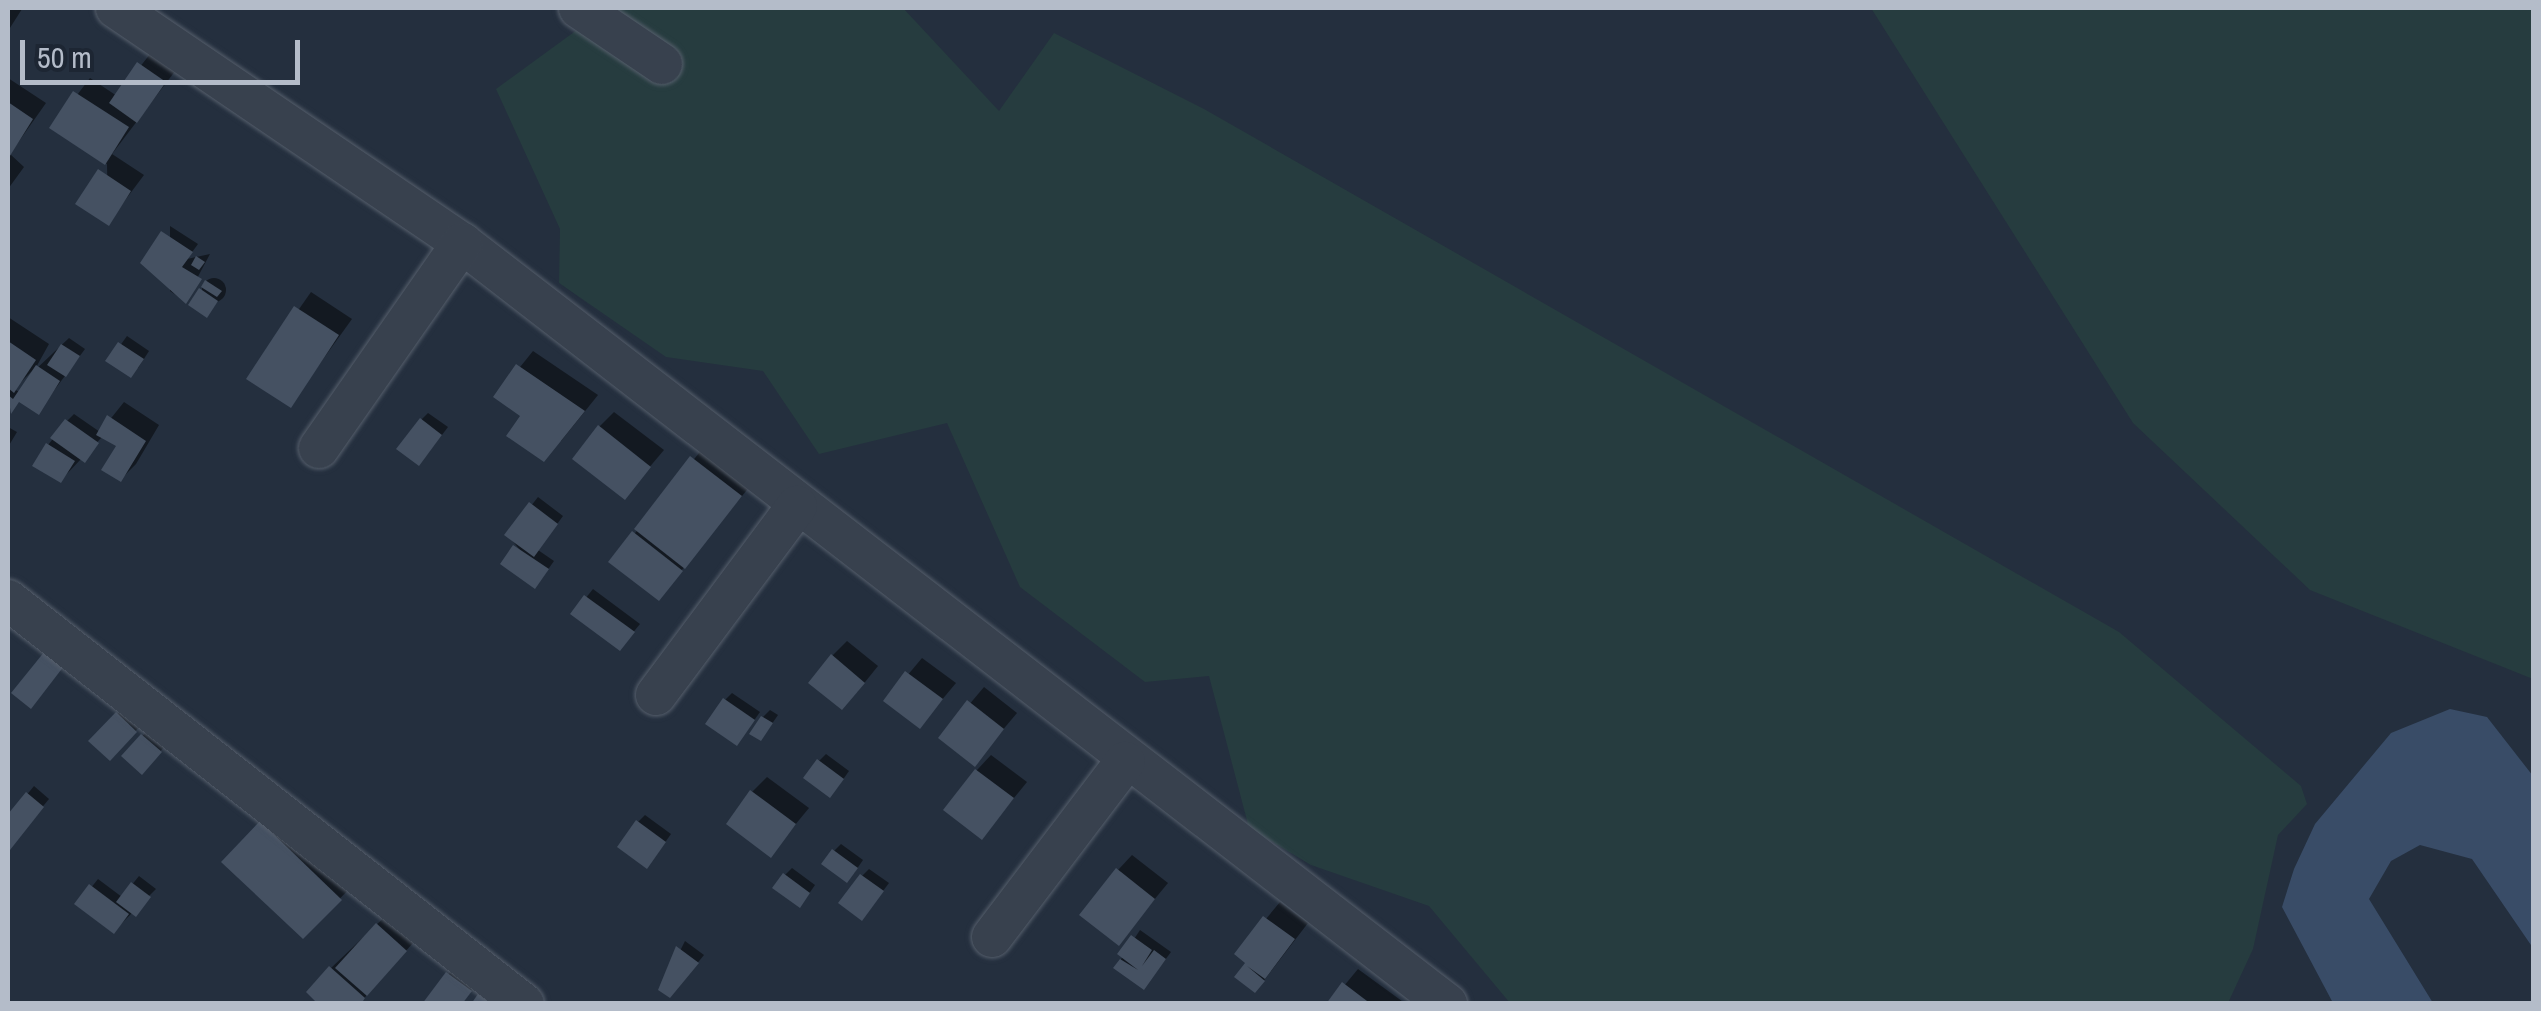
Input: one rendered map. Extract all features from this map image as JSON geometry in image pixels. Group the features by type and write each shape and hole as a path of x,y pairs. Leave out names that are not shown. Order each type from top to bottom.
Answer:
{"street":[{"path":"116,8 462,243 1125,762 1447,1004"},
{"path":"579,8 662,64"},
{"path":"319,448 462,243"},
{"path":"656,695 797,506"},
{"path":"8,600 524,1004"},
{"path":"992,937 1125,762"}],"green space":[{"path":"607,8 903,8 999,111 1054,33 1204,109 2119,632 2301,786 2307,804 2278,835 2253,949 2228,1003 1510,1003 1429,906 1311,865 1249,828 1209,676 1145,682 1020,587 947,423 819,454 763,371 666,357 559,283 560,229 496,89"},
{"path":"1871,8 2533,8 2533,679 2310,590 2133,423"}],"water":[{"path":"2450,709 2487,717 2533,776 2533,948 2472,859 2420,845 2391,861 2369,899 2433,1003 2333,1003 2282,907 2294,869 2315,824 2391,733"}],"building":[{"path":"137,62 166,82 137,123 109,103"},
{"path":"73,91 129,127 105,165 49,128"},
{"path":"8,102 33,119 8,159"},
{"path":"98,169 131,191 109,226 75,204"},
{"path":"161,231 193,252 182,267 202,279 186,304 140,263"},
{"path":"196,256 205,262 199,270 191,265"},
{"path":"205,280 222,291 217,297 201,287"},
{"path":"199,288 218,301 207,318 188,305"},
{"path":"294,306 339,335 291,408 246,379"},
{"path":"8,341 36,360 14,393 8,388"},
{"path":"118,342 144,359 131,378 105,361"},
{"path":"61,344 80,356 66,377 47,365"},
{"path":"516,364 585,411 544,462 506,436 520,416 493,397"},
{"path":"36,365 60,381 39,415 19,402 11,414 8,395 13,399"},
{"path":"107,415 146,441 121,482 101,470 116,446 96,435"},
{"path":"420,418 442,435 419,466 396,449"},
{"path":"65,419 99,443 85,463 50,438"},
{"path":"598,425 651,467 625,500 572,459"},
{"path":"46,443 75,461 61,483 32,466"},
{"path":"690,456 742,496 685,569 634,529"},
{"path":"529,502 558,524 534,557 504,535"},
{"path":"632,531 683,571 659,601 608,562"},
{"path":"513,545 549,569 535,589 500,564"},
{"path":"584,595 635,632 620,651 570,614"},
{"path":"45,651 64,666 31,709 11,693"},
{"path":"831,654 865,683 842,710 808,683"},
{"path":"905,671 943,699 920,729 883,701"},
{"path":"723,698 755,720 737,746 705,724"},
{"path":"967,700 1004,729 975,767 938,738"},
{"path":"116,712 137,732 110,761 88,741"},
{"path":"761,716 773,723 761,741 749,734"},
{"path":"141,734 162,752 142,775 121,756"},
{"path":"817,759 844,779 830,798 803,778"},
{"path":"975,769 1014,798 982,840 943,810"},
{"path":"750,790 796,824 771,858 726,824"},
{"path":"26,792 44,807 10,850 8,814"},
{"path":"636,820 666,842 647,869 617,847"},
{"path":"260,821 342,900 303,939 221,862"},
{"path":"832,849 858,868 847,883 821,864"},
{"path":"1116,868 1155,899 1119,946 1079,915"},
{"path":"783,873 810,893 800,908 772,888"},
{"path":"860,874 884,891 862,921 838,903"},
{"path":"131,882 151,897 136,917 116,902"},
{"path":"89,884 129,914 114,934 74,904"},
{"path":"1263,916 1295,939 1265,979 1247,966 1265,981 1255,993 1234,977 1245,963 1234,954"},
{"path":"376,923 407,951 367,996 335,968"},
{"path":"1131,935 1152,950 1142,966 1154,950 1166,959 1144,990 1113,968 1120,959 1138,970 1117,954"},
{"path":"676,946 699,963 670,998 658,990"},
{"path":"329,966 365,998 361,1004 318,1004 306,992"},
{"path":"446,972 472,991 462,1004 422,1004"},
{"path":"1342,982 1371,1004 1326,1004"},
{"path":"478,994 491,1004 471,1004"}]}
